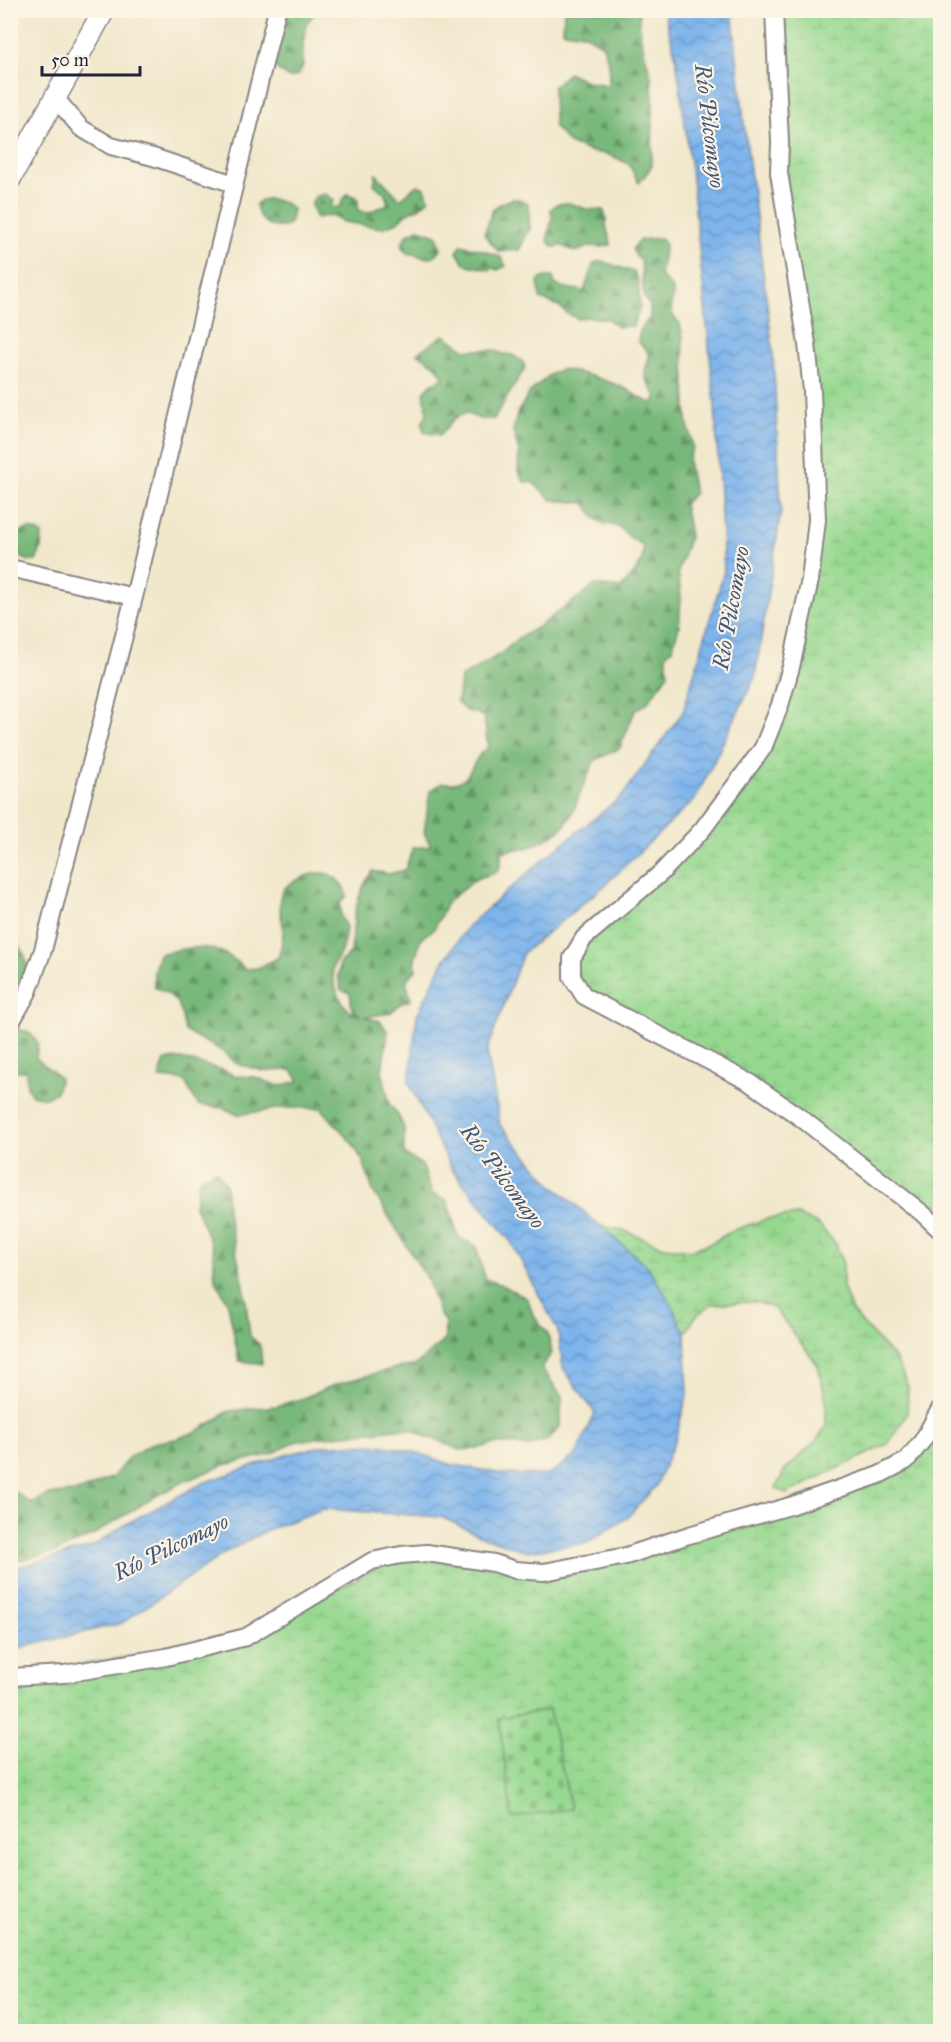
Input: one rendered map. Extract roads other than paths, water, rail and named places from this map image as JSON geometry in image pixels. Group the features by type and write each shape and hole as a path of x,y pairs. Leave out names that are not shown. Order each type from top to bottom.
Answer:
{"main road":[{"path":"10,178 104,10"}],"street":[{"path":"10,1024 28,992 43,950 134,597 277,10"},
{"path":"774,10 780,142 779,173 807,344 812,391 817,520 810,580 786,686 763,748 702,830 661,873 584,938 572,958 572,977 584,996 751,1083 801,1118 940,1230"},
{"path":"56,99 81,128 111,146 153,157 234,184"},
{"path":"10,568 134,597"},
{"path":"10,1677 64,1674 166,1657 246,1637 372,1561 401,1555 427,1553 494,1563 515,1570 543,1572 626,1556 790,1506 879,1475 906,1461 923,1440 940,1409"}],"water":[{"name":"Río Pilcomayo","path":"664,11 732,11 773,351 781,511 755,677 696,798 603,887 523,953 487,1051 500,1125 550,1183 647,1266 669,1300 685,1333 688,1392 675,1440 656,1486 628,1517 587,1543 527,1551 486,1538 441,1517 323,1509 267,1530 228,1551 122,1623 11,1650 11,1569 92,1547 128,1523 203,1483 285,1455 327,1445 374,1444 415,1452 450,1464 503,1474 548,1475 576,1455 595,1413 563,1368 558,1331 511,1242 451,1168 409,1083 417,1015 442,964 468,926 540,862 622,796 683,712 724,571 715,405 691,169 676,58"}]}
